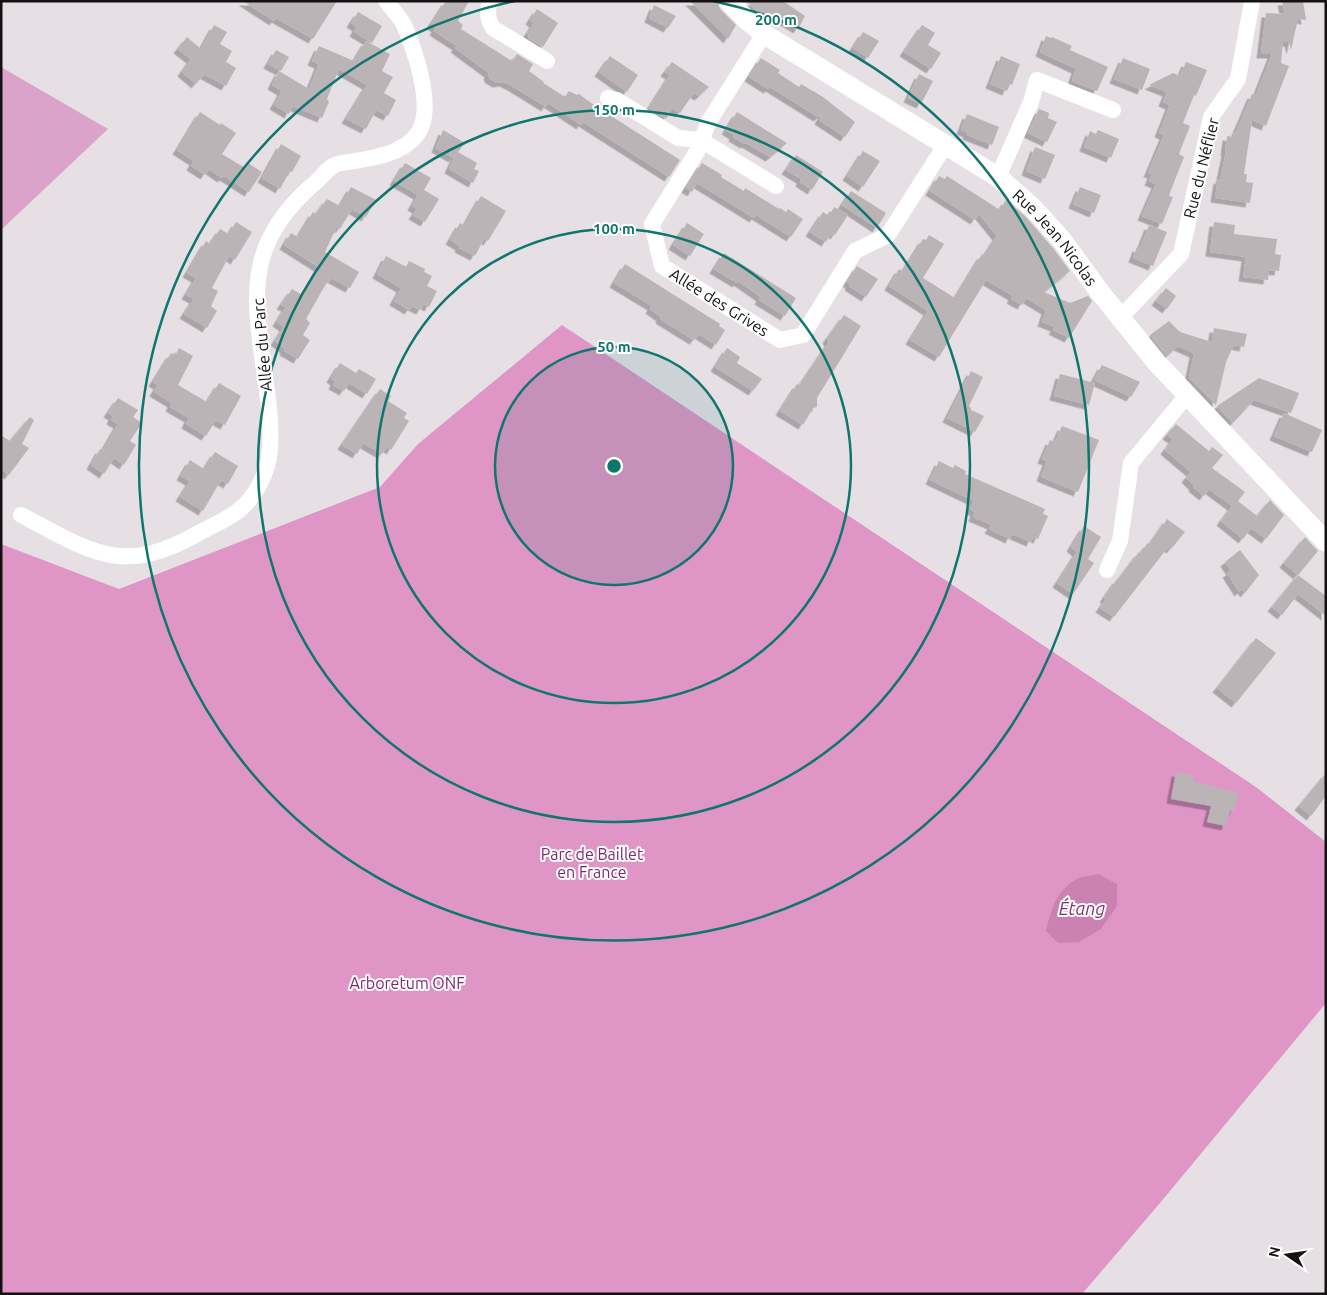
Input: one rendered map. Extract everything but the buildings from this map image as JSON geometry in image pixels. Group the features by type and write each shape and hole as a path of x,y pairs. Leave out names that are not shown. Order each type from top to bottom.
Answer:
{"street":[{"name":"Allée du Parc","path":"22,516 91,550 112,556 130,557 148,555 186,540 238,511 255,493 265,472 270,449 270,423 257,314 258,284 262,259 268,242 281,218 294,201 334,165 398,150 414,139 422,126 424,97 416,58 403,23 386,1"},
{"path":"490,1 488,22 493,28 547,61"},
{"name":"Rue Jean Nicolas","path":"729,1 764,34 998,177 1033,208 1062,240 1120,318 1157,363 1326,542"},
{"name":"Rue du Néflier","path":"1120,318 1180,254 1210,117 1238,79 1252,1"},
{"path":"701,140 708,123 764,34"},
{"path":"998,177 1030,102 1037,80 1112,110"},
{"path":"608,98 617,100 678,138 701,140 776,186"},
{"name":"Allée des Grives","path":"701,140 698,150 652,224 662,266 780,340 803,335 855,250 888,235 946,144"},
{"path":"1107,570 1120,541 1131,463 1188,394"}],"shaded area":[{"path":"1,67 108,129 1,230"}],"green space":[{"name":"Parc de Baillet en France","path":"562,325 1256,787 1326,842 1326,1003 1082,1294 1,1294 1,544 119,589 380,487 418,444"}],"water":[{"name":"Étang","path":"1098,874 1117,884 1117,906 1101,929 1079,942 1058,943 1046,931 1058,896 1075,880"}],"park label":[{"name":"Arboretum ONF","path":"407,983"}]}
